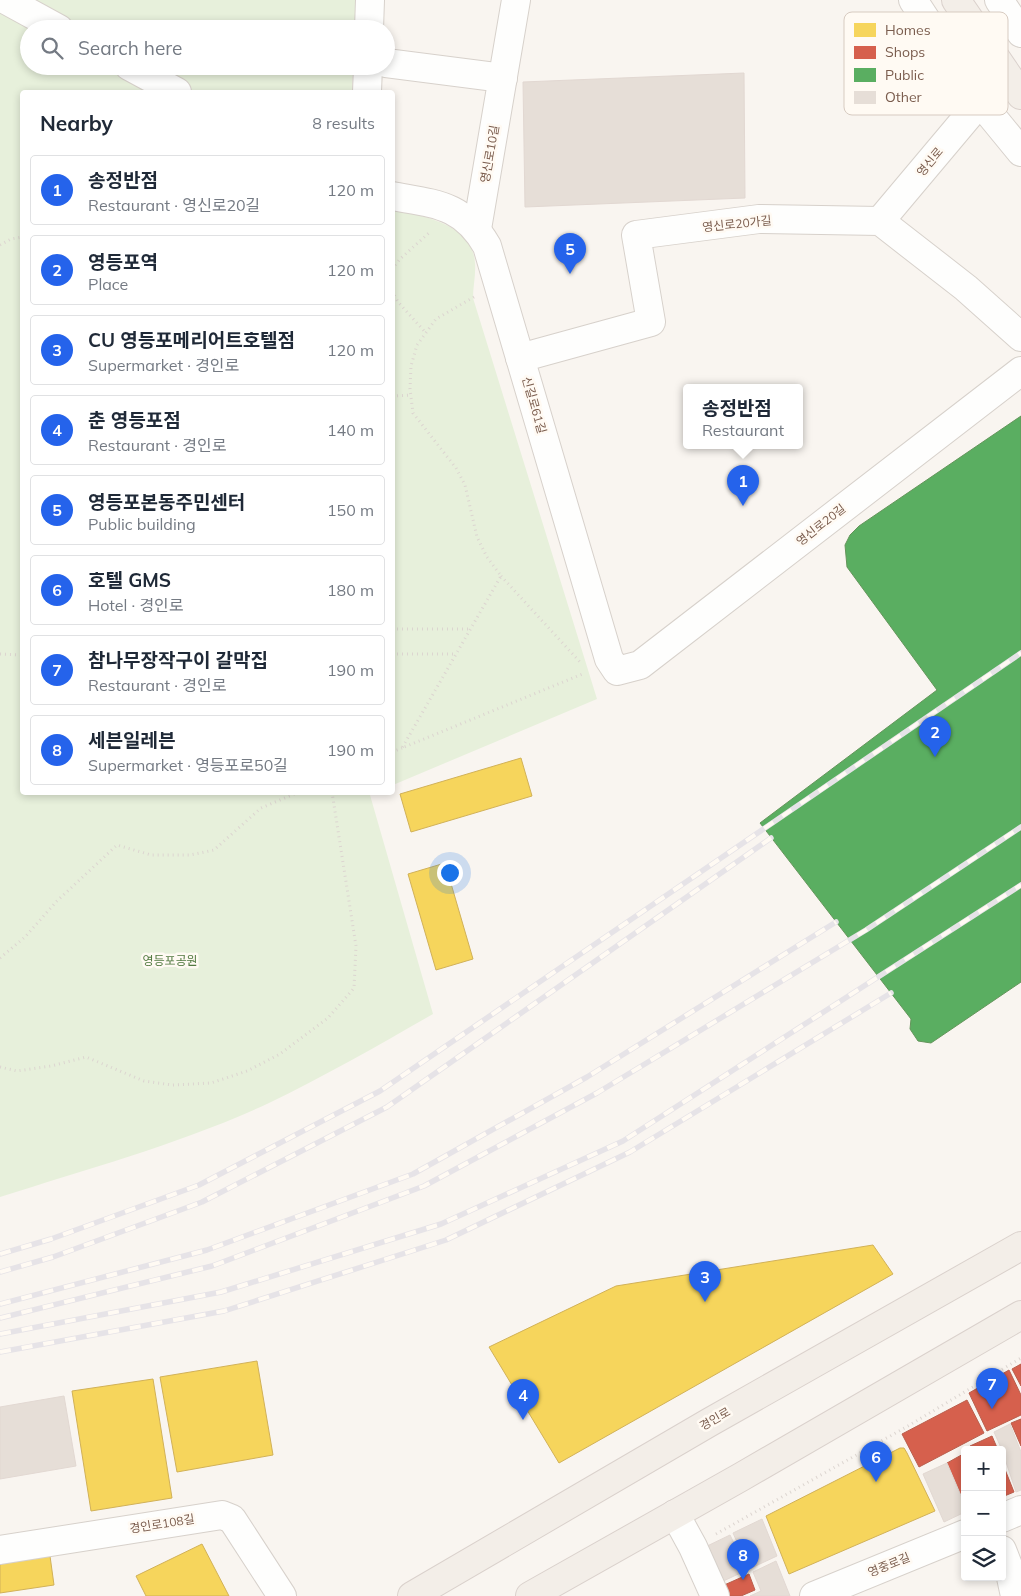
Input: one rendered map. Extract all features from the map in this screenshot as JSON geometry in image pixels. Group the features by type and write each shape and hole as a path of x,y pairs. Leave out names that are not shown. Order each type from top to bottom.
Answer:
{"main road":[{"path":"956,0 964,12"},
{"path":"1008,76 1021,95"},
{"name":"경인로","path":"412,1596 710,1422 1021,1246"},
{"path":"530,1596 1021,1315"}],"street":[{"path":"6,0 43,20"},
{"path":"369,20 370,0"},
{"name":"영신로10길","path":"477,229 516,0"},
{"path":"914,0 922,12"},
{"path":"999,0 1020,28"},
{"path":"395,64 504,78"},
{"path":"146,75 173,90"},
{"path":"367,90 368,75"},
{"name":"영신로","path":"880,221 969,115"},
{"path":"991,115 1021,152"},
{"name":"신길로61길","path":"395,197 434,204 465,218 477,229 487,246 609,659 617,671"},
{"name":"영신로20가길","path":"520,358 651,322 636,236 758,219 880,221"},
{"path":"880,221 966,288 1021,337"},
{"name":"영신로20길","path":"617,671 640,664 1021,371"},
{"path":"1006,1516 1021,1510"},
{"path":"675,1514 693,1547 715,1596"},
{"name":"경인로108길","path":"0,1550 222,1515 232,1519 282,1596"},
{"name":"영중로길","path":"818,1595 961,1536"},
{"path":"1006,1559 1010,1568 1015,1596"}],"path":[{"path":"395,265 400,258 434,229"},
{"path":"0,245 11,239 20,237"},
{"path":"395,296 426,333"},
{"path":"395,751 589,672 487,557 477,537 465,485 446,454 413,413 411,366 417,346 436,319 473,298"},
{"path":"395,396 411,395"},
{"path":"402,748 502,576"},
{"path":"395,629 470,629"},
{"path":"0,654 20,655"},
{"path":"395,654 456,654"},
{"path":"0,958 25,937 57,901 117,845 151,855 190,855 214,850 261,808 292,795"},
{"path":"0,1067 17,1071 50,1066 86,1057 144,1081 172,1085 211,1083 247,1071 280,1054 320,1024 354,988 356,946 332,795"},
{"path":"693,1547 908,1426 1021,1358"}],"green space":[{"name":"영등포공원","path":"0,0 356,0 355,20 20,20 20,75 353,75 352,90 20,90 20,795 370,795 433,1014 311,1082 236,1117 170,1143 0,1197"},
{"path":"395,209 444,224 465,239 472,250 475,263 473,298 597,699 395,784"}],"building: Homes":[{"path":"521,758 532,796 411,832 400,794"},
{"path":"445,863 473,959 436,970 408,874"},
{"path":"873,1245 893,1274 559,1463 489,1347 616,1286"},
{"path":"257,1361 273,1455 177,1472 160,1377"},
{"path":"153,1379 172,1498 91,1511 72,1391"},
{"path":"900,1448 904,1448 907,1453 935,1511 789,1574 766,1516"},
{"path":"202,1544 229,1596 146,1596 136,1576"},
{"path":"50,1556 54,1585 0,1593 0,1564"}],"building: Shops":[{"path":"1021,1364 1021,1386 1012,1369"},
{"path":"1009,1370 1021,1395 1021,1415 987,1431 969,1393"},
{"path":"967,1400 984,1433 919,1467 902,1434"},
{"path":"1021,1419 1021,1446 1011,1423"},
{"path":"992,1436 996,1446 970,1446"},
{"path":"961,1455 961,1496 947,1463"},
{"path":"1006,1472 1014,1492 1006,1495"},
{"path":"749,1574 755,1590 741,1596 726,1596 722,1586"}],"building: Public":[{"path":"1021,416 1021,982 931,1043 918,1041 910,1029 911,1019 760,823 937,690 847,567 845,545 850,535 859,526"}],"building: Other":[{"path":"744,73 745,198 525,207 523,82"},
{"path":"64,1396 76,1466 0,1479 0,1407"},
{"path":"1010,1424 1021,1452 1021,1490 1016,1492 1006,1462 1006,1446 1000,1446 994,1432"},
{"path":"947,1463 961,1496 961,1514 944,1522 923,1474"},
{"path":"762,1519 777,1556 749,1569 733,1533"},
{"path":"730,1535 747,1570 719,1583 701,1549"},
{"path":"776,1561 790,1596 750,1596 761,1591 753,1572"}],"railway":[{"path":"0,1254 51,1239 199,1185 380,1091 1021,653"},
{"path":"0,1318 212,1266 424,1186 597,1093 866,930 1021,827"},
{"path":"0,1272 53,1257 202,1202 387,1107 771,838"},
{"path":"0,1334 221,1292 441,1224 623,1141 1021,885"},
{"path":"0,1304 207,1250 413,1174 587,1077 836,922"},
{"path":"0,1352 224,1311 446,1240 630,1152 891,993"}],"place":[{"name":"영등포본동주민센터","path":"570,274"},
{"name":"송정반점","path":"743,506"},
{"name":"영등포역","path":"935,757"},
{"name":"CU 영등포메리어트호텔점","path":"705,1302"},
{"name":"참나무장작구이 갈막집","path":"992,1409"},
{"name":"춘 영등포점","path":"523,1420"},
{"name":"호텔 GMS","path":"876,1482"},
{"name":"세븐일레븐","path":"743,1580"}]}
